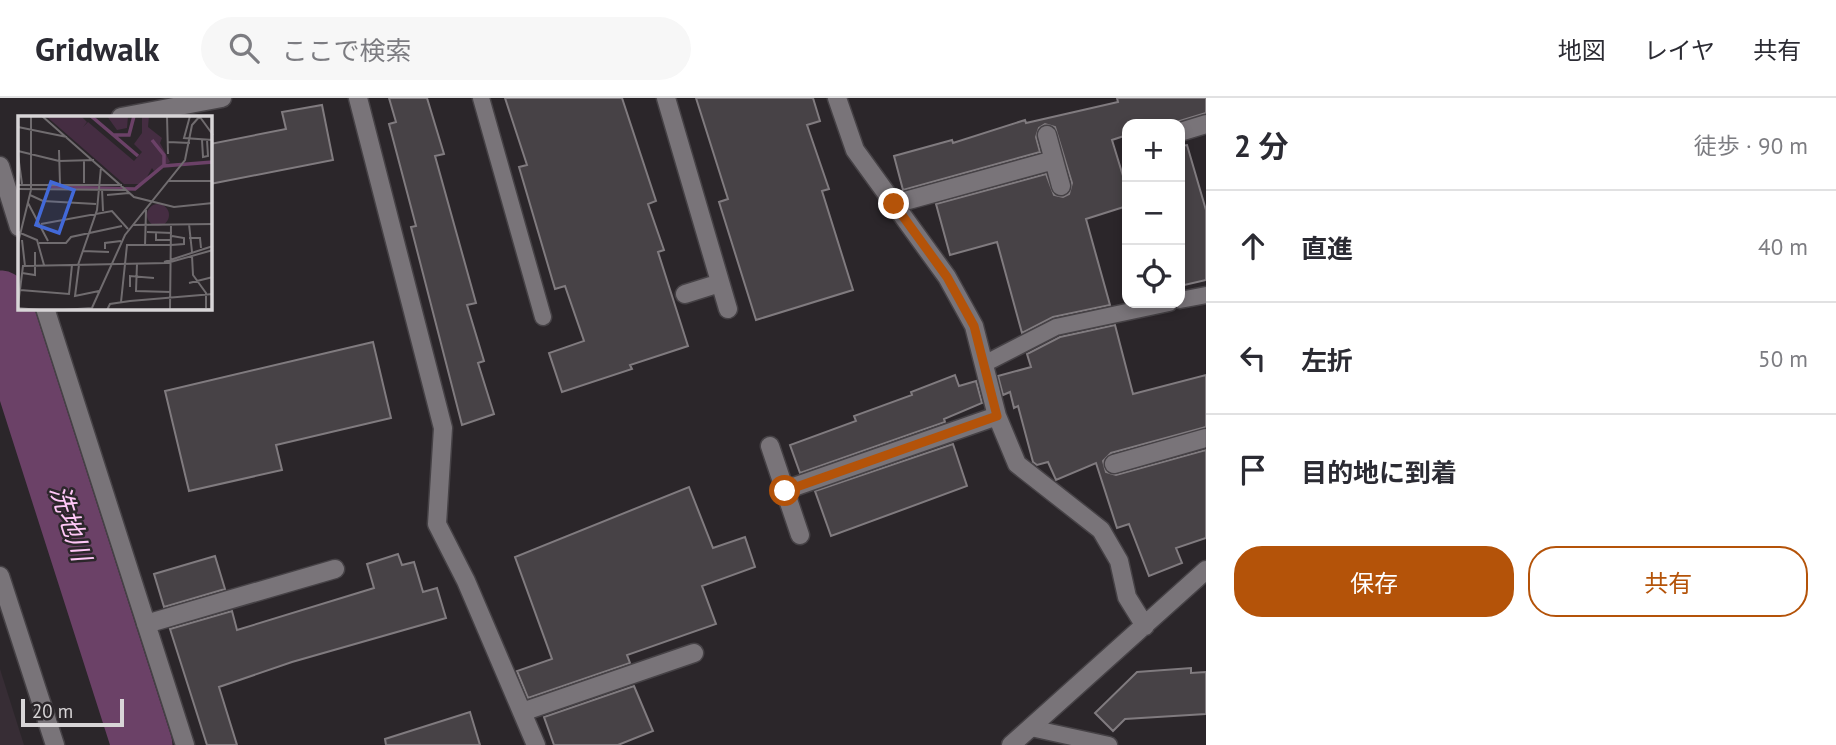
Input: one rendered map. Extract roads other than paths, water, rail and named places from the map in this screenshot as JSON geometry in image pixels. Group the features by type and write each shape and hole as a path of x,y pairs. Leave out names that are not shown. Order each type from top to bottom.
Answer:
{"street":[{"path":"126,116 222,98"},
{"path":"358,98 443,428 437,524 466,580 536,745"},
{"path":"666,98 728,309"},
{"path":"837,98 855,150 947,277 974,326 997,416 1017,464 1101,530 1119,561 1127,597 1145,626"},
{"path":"1185,131 1205,129"},
{"path":"1047,135 1061,186"},
{"path":"894,204 1054,160"},
{"path":"0,166 18,224"},
{"path":"685,294 720,282"},
{"path":"46,310 185,745"},
{"path":"785,491 997,416"},
{"path":"1114,464 1206,438"},
{"path":"770,446 800,535"},
{"path":"146,624 335,569"},
{"path":"1011,745 1206,570"},
{"path":"0,576 55,745"},
{"path":"522,712 694,653"}],"lane":[{"path":"481,98 543,317"},
{"path":"1185,299 1206,295"},
{"path":"984,364 1056,327 1145,308"},
{"path":"1031,729 1109,745"}],"waterway":[{"name":"洗地川","path":"0,301 142,745"}]}
